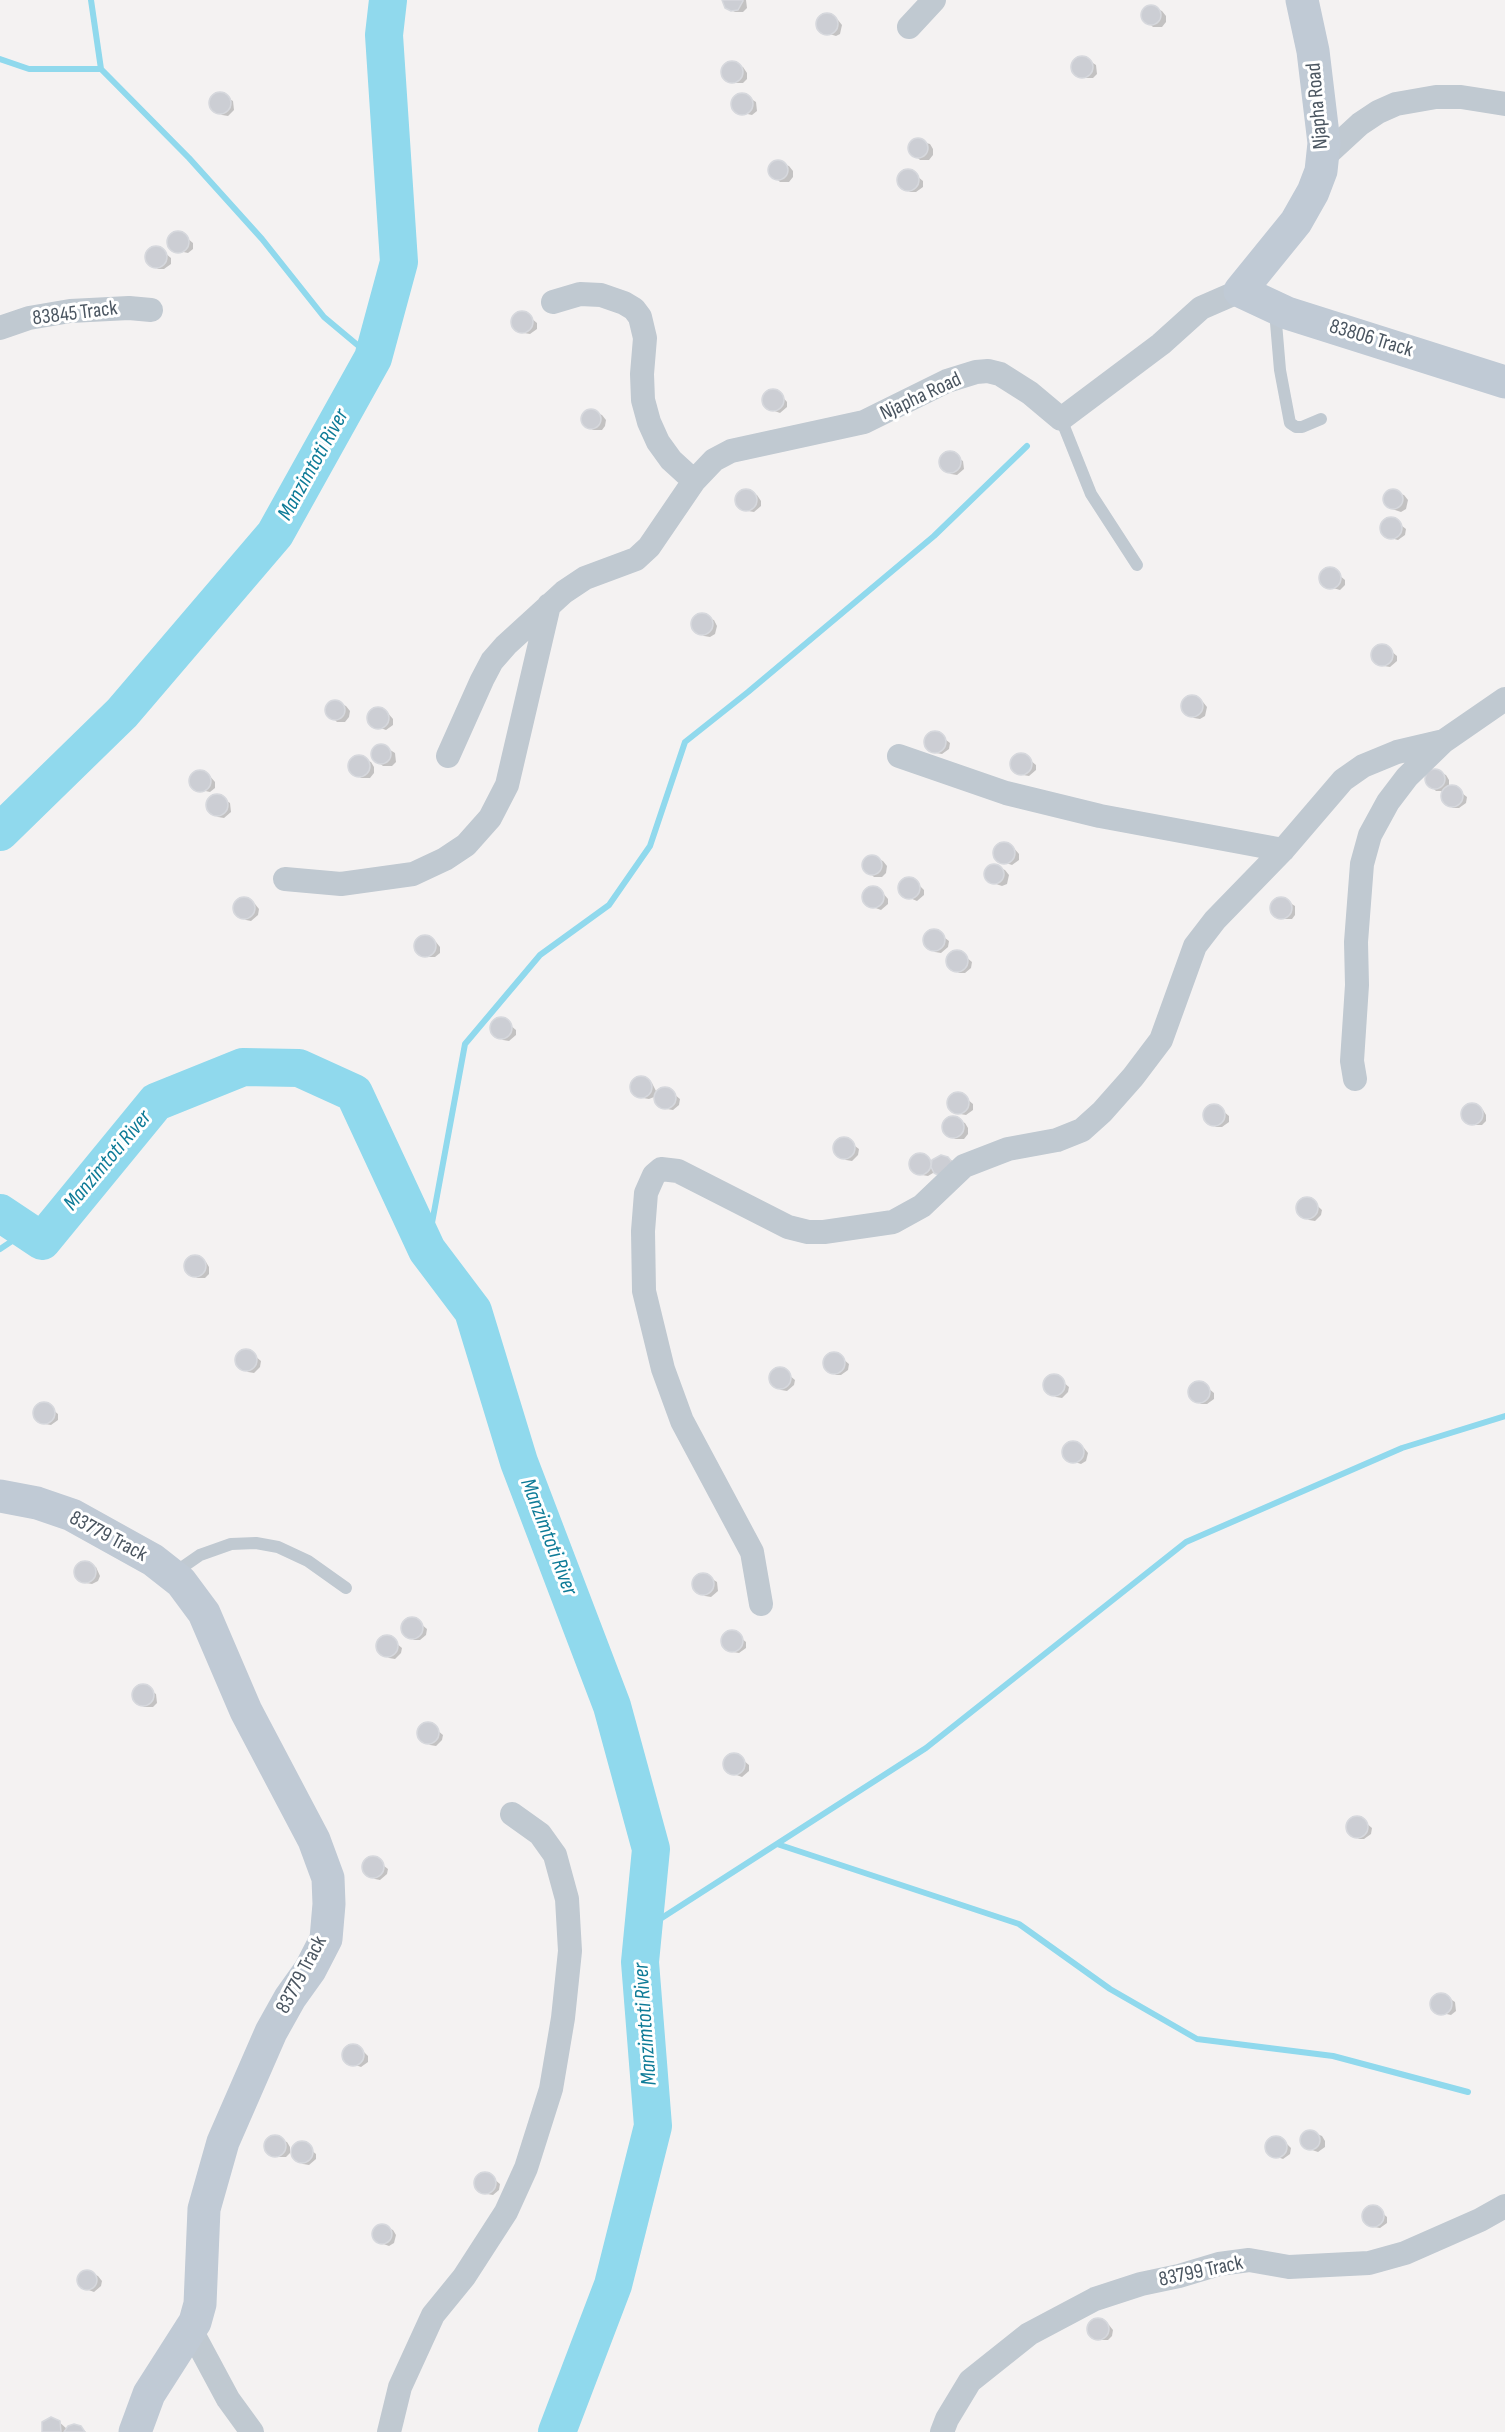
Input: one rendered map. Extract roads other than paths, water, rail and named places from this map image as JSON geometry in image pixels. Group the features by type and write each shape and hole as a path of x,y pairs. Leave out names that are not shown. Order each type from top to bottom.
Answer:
{"street":[{"path":"909,27 933,0"},
{"name":"Njapha Road","path":"448,756 471,702 492,661 549,605 585,578 636,559 650,548 694,481 714,460 731,451 864,422 947,381 976,372 988,371 1000,374 1030,393 1061,419 1161,344 1201,308 1240,291 1296,222 1313,192 1321,171 1324,143 1313,51 1302,0"},
{"path":"1323,158 1360,124 1396,104 1436,97 1471,98 1505,104"},
{"name":"83806 Track","path":"1240,291 1287,313 1505,382"},
{"path":"553,302 580,294 601,295 624,303 640,316 645,338 642,374 643,400 650,422 658,442 671,460 694,481"},
{"name":"83845 Track","path":"0,328 29,318 70,311 129,308 151,310"},
{"path":"285,879 341,884 413,874 446,858 466,845 490,818 507,785 549,605"},
{"path":"1355,1079 1352,1061 1357,985 1356,942 1362,864 1370,836 1388,802 1407,777 1444,741 1505,699"},
{"path":"761,1604 752,1552 682,1421 663,1369 644,1291 643,1231 646,1193 654,1175 661,1169 678,1171 788,1227 808,1232 824,1232 893,1222 922,1206 964,1166 1008,1149 1057,1140 1082,1130 1102,1112 1133,1077 1161,1040 1195,946 1215,920 1283,850 1343,780 1363,766 1397,752 1444,741"},
{"path":"899,756 1006,793 1185,834 1283,850"},
{"name":"83779 Track","path":"0,1496 37,1503 72,1515 119,1540 173,1574 181,1582 204,1613 246,1711 314,1840 328,1878 329,1904 326,1939 271,2032 223,2142 204,2209 200,2304 191,2330 149,2394 135,2432"},
{"path":"389,2432 400,2387 433,2315 464,2277 506,2212 526,2168 551,2089 563,2018 570,1951 567,1899 555,1855 540,1834 512,1814"},
{"name":"83799 Track","path":"942,2432 947,2419 970,2381 1029,2334 1095,2299 1141,2284 1219,2264 1249,2260 1289,2267 1369,2263 1405,2253 1480,2220 1505,2206"},
{"path":"191,2330 228,2399 252,2432"}],"lane":[{"path":"1275,307 1280,370 1290,423 1296,427 1321,418"},
{"path":"1061,419 1091,494 1137,565"},
{"path":"173,1574 200,1555 231,1544 256,1543 278,1547 346,1588"}],"waterway":[{"path":"91,0 101,69"},
{"name":"Manzimtoti River","path":"0,832 122,713 275,534 373,358 399,262 384,35 388,0"},
{"path":"0,59 29,69 101,69 189,158 262,239 324,317 373,358"},
{"path":"427,1250 465,1044 540,955 609,905 650,846 685,742 934,536 1027,446"},
{"name":"Manzimtoti River","path":"0,1213 42,1241 156,1102 243,1067 299,1068 354,1093 427,1250 473,1311 519,1462 612,1706 651,1849 640,1962 653,2126 613,2285 557,2432"},
{"path":"0,1249 27,1231"},
{"path":"643,1930 926,1748 1186,1542 1402,1448 1505,1416"},
{"path":"777,1844 1019,1924 1110,1989 1197,2039 1333,2056 1468,2092"}]}
